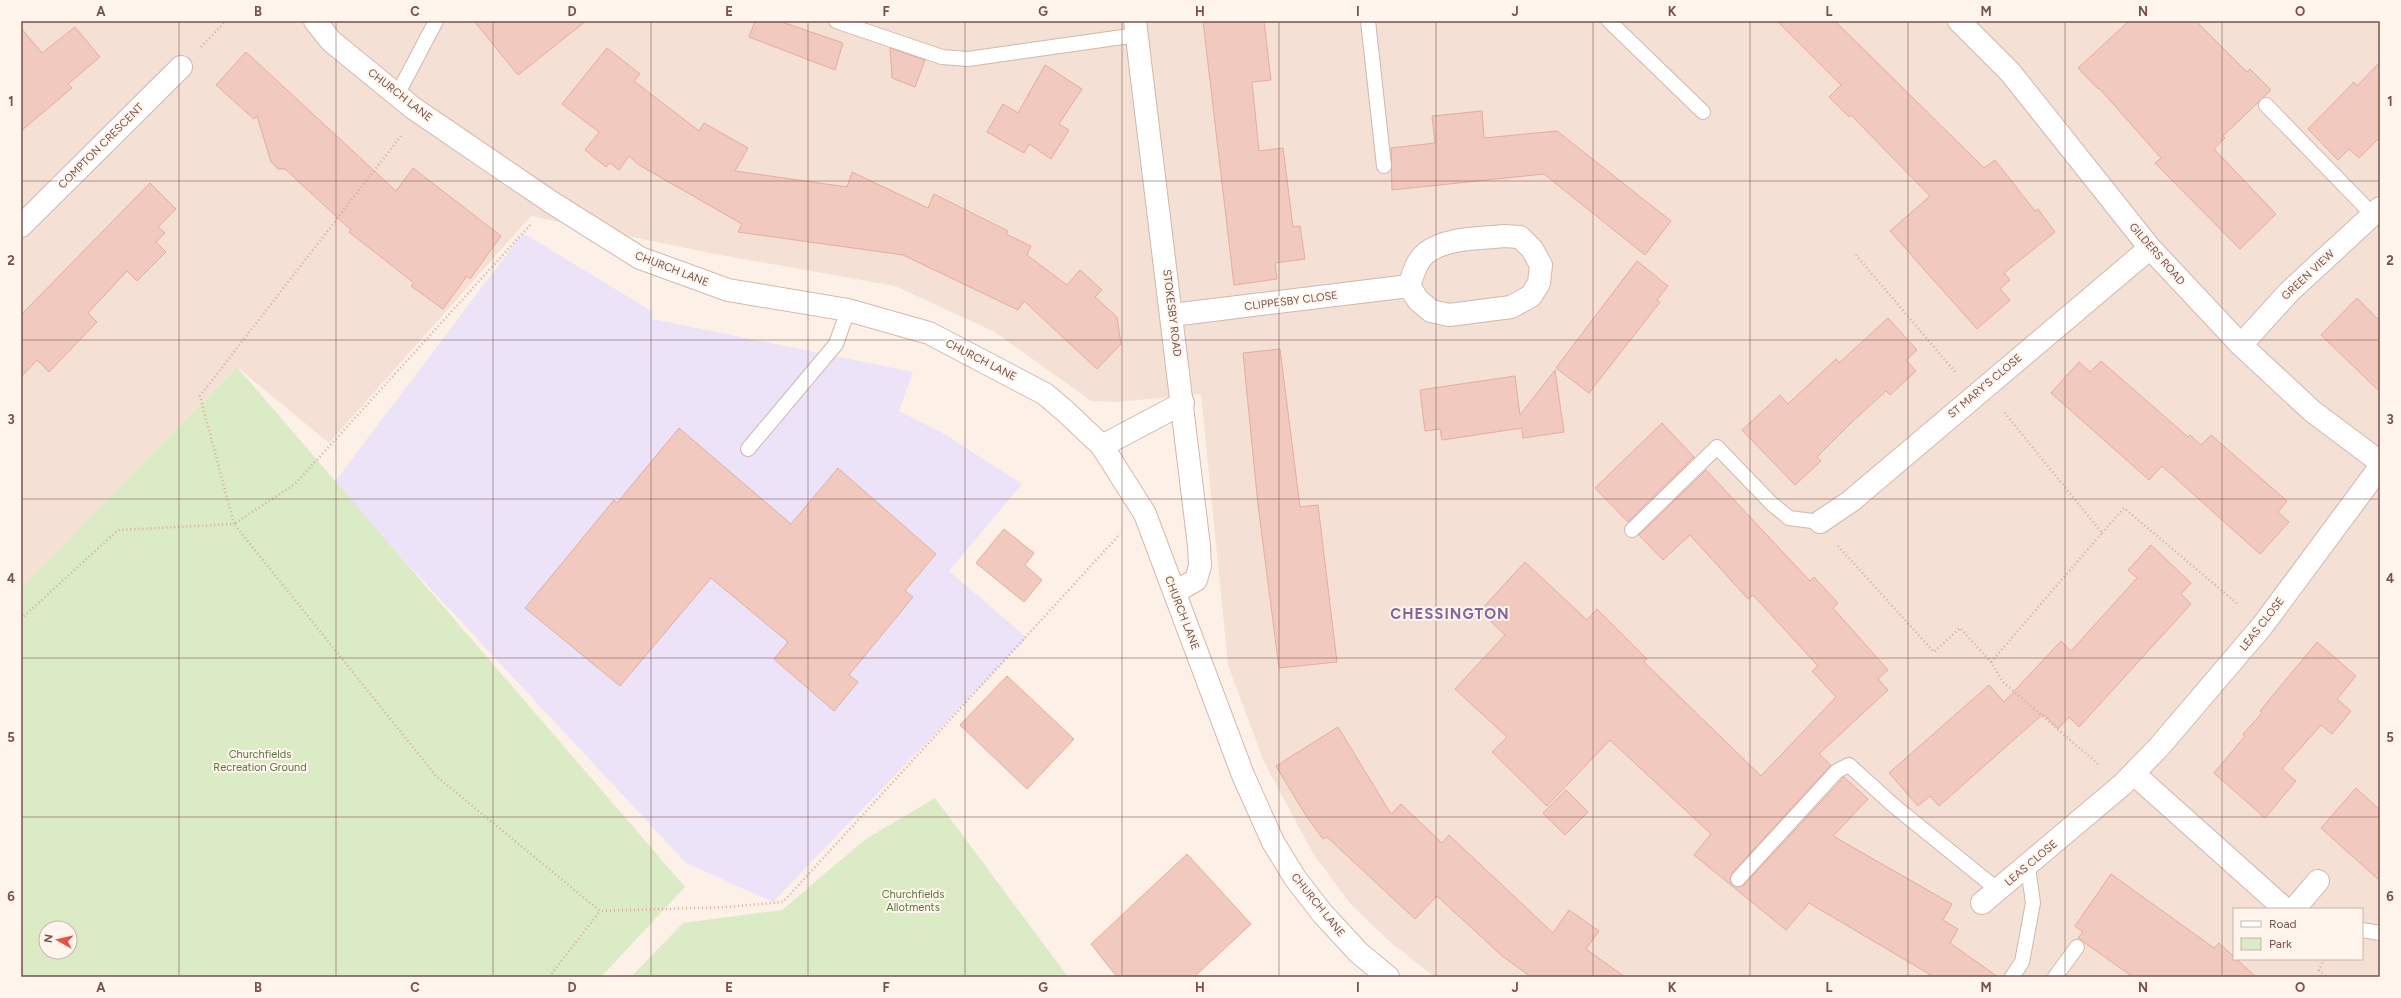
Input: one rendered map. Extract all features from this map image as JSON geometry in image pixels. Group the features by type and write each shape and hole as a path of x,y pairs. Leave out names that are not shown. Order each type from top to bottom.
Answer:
{"street":[{"name":"CHURCH LANE","path":"315,21 331,41 420,112 551,202 640,258 728,290 848,310 928,333 1045,394 1102,446 1146,514 1243,776 1273,842 1295,878 1322,913 1359,953 1388,977"},
{"name":"GILDERS ROAD","path":"1959,21 2010,72 2150,248 2241,345 2312,411 2380,462"},
{"name":"STOKESBY ROAD","path":"1136,28 1183,403 1200,566 1196,580 1175,592"},
{"name":"COMPTON CRESCENT","path":"21,226 181,67"},
{"name":"GREEN VIEW","path":"2241,345 2289,292 2376,212"},
{"path":"1504,236 1520,237 1532,249 1541,265 1539,283 1531,296 1511,307 1448,316 1431,311 1418,300 1409,286 1416,267 1425,254 1444,243 1504,236"},
{"name":"ST MARY'S CLOSE","path":"1820,522 1851,501 1979,391 2150,248"},
{"name":"CLIPPESBY CLOSE","path":"1172,315 1409,286"},
{"path":"1102,446 1183,403"},
{"name":"LEAS CLOSE","path":"1982,903 2028,867 2128,780 2263,625 2380,467"},
{"path":"2128,780 2284,908"},
{"path":"2295,908 2318,882"}],"lane":[{"path":"397,94 436,21"},
{"path":"836,21 942,57 968,59 1136,28"},
{"path":"1368,21 1384,166"},
{"path":"1610,21 1703,112"},
{"path":"2266,105 2376,212"},
{"path":"748,449 836,344 848,310"},
{"path":"1632,530 1717,447 1771,503 1788,518 1820,522"},
{"path":"1738,879 1837,771 1849,765 1893,805 1998,890"},
{"path":"2012,977 2022,962 2033,903 2028,867"},
{"path":"2363,930 2380,933"},
{"path":"2055,977 2077,948"}],"path":[{"path":"420,112 200,396 234,524 436,776 600,911 727,907 783,902 1114,538 1146,514"},
{"path":"21,619 118,530 234,524 295,484 551,202"},
{"path":"1856,255 1979,391 2102,533"},
{"path":"1851,501 1835,542 1934,652 1960,628 1991,662 2003,682 2128,780"},
{"path":"1991,662 2124,508 2263,625"},
{"path":"549,977 600,911"},
{"path":"2324,960 2319,970 2326,977"}],"shaded area":[{"path":"21,21 2380,21 2380,977 1435,977 1391,943 1349,902 1314,855 1264,762 1228,665 1201,394 1116,402 1091,401 995,332 895,286 715,254 531,216 329,443 237,367 21,588"},
{"path":"523,233 653,312 652,319 913,372 899,411 941,432 1022,484 949,571 1027,638 773,902 686,863 333,484"}],"green space":[{"name":"Churchfields Recreation Ground","path":"237,367 685,887 601,977 21,977 21,588"},
{"name":"Churchfields Allotments","path":"935,798 1068,977 631,977 683,923 782,910 866,839"}],"building":[{"path":"474,21 586,21 518,75"},
{"path":"755,21 779,21 843,43 835,70 749,37"},
{"path":"1203,21 1264,21 1271,80 1252,82 1259,151 1283,148 1293,227 1300,226 1305,259 1275,263 1277,279 1234,285"},
{"path":"1777,21 1835,21 1984,168 1995,160 2035,211 2038,209 2055,232 2004,273 2010,280 2000,289 2010,300 1977,329 1890,231 1930,196 1851,115 1849,117 1829,97 1841,85"},
{"path":"2129,21 2196,21 2247,72 2250,69 2271,90 2223,136 2225,138 2214,149 2276,214 2240,249 2155,163 2161,158 2099,88 2098,89 2078,68"},
{"path":"75,27 100,57 68,84 72,88 21,131 21,28 42,53"},
{"path":"607,48 640,74 634,81 699,131 704,123 748,148 735,171 847,187 852,172 928,208 934,194 1008,231 1006,234 1031,246 1027,255 1067,285 1080,270 1102,290 1095,297 1117,317 1121,344 1097,369 1024,301 1018,310 903,255 738,232 742,224 639,165 629,156 619,170 610,163 606,167 585,150 599,132 562,104"},
{"path":"890,48 925,60 915,87 892,78"},
{"path":"246,52 396,191 413,168 501,236 470,279 467,276 443,309 411,286 414,283 349,232 351,230 285,169 278,169 271,162 257,116 254,119 216,85"},
{"path":"2380,62 2380,137 2359,158 2349,149 2338,160 2308,129 2354,82 2357,86"},
{"path":"1045,65 1082,89 1059,124 1069,130 1051,159 1029,144 1024,153 987,132 1003,104 1018,113"},
{"path":"1482,111 1484,138 1557,131 1671,221 1645,255 1544,174 1392,190 1391,148 1435,143 1432,116"},
{"path":"150,183 176,209 158,227 165,233 156,242 166,252 137,281 127,271 88,313 97,322 49,372 37,360 21,377 21,315"},
{"path":"1637,261 1668,286 1657,300 1660,302 1589,393 1556,368"},
{"path":"2357,298 2380,321 2380,392 2321,335"},
{"path":"1888,318 1917,350 1906,360 1916,371 1890,395 1886,391 1852,422 1817,457 1821,461 1795,485 1742,430 1780,395 1788,404 1836,359 1839,363"},
{"path":"1280,349 1300,507 1318,505 1337,662 1279,668 1258,505 1243,353"},
{"path":"2101,361 2188,437 2190,435 2201,445 2211,435 2287,501 2278,512 2289,522 2260,554 2162,466 2149,480 2051,393 2079,362 2090,372"},
{"path":"1555,370 1564,432 1523,438 1522,428 1442,440 1440,429 1425,431 1420,390 1515,376 1520,415"},
{"path":"1662,423 1694,457 1628,522 1595,488"},
{"path":"679,428 791,524 838,468 936,554 905,591 913,597 849,675 858,682 834,711 774,659 788,642 711,578 620,686 525,608 614,500 617,503"},
{"path":"1706,470 1810,581 1814,577 1838,603 1833,608 1888,670 1878,679 1888,690 1819,754 1831,765 1732,873 1730,882 1737,887 1744,885 1844,777 1868,799 1833,836 1952,904 1943,920 1958,929 1950,943 1998,977 1934,977 1809,903 1786,930 1694,855 1711,834 1610,740 1547,806 1492,752 1507,737 1455,689 1505,635 1480,611 1525,562 1587,620 1597,609 1647,659 1644,662 1761,776 1836,697 1812,671 1818,666 1753,595 1748,599 1690,535 1663,560 1639,535"},
{"path":"1004,529 1034,553 1025,565 1042,580 1024,602 976,563"},
{"path":"2151,545 2191,583 2181,594 2191,604 2079,727 2069,717 2058,729 2043,714 1939,806 1930,796 1918,806 1889,773 1989,685 2004,702 2061,641 2071,651 2137,578 2128,570"},
{"path":"2317,642 2356,676 2337,699 2351,711 2332,734 2321,725 2282,769 2296,781 2265,818 2214,773 2245,736 2243,734 2262,713 2260,711"},
{"path":"1007,676 1074,739 1027,789 960,725"},
{"path":"1338,727 1391,814 1401,804 1442,843 1449,835 1553,933 1569,910 1599,931 1586,949 1625,977 1531,977 1502,956 1437,896 1415,919 1327,837 1323,839 1305,814 1276,766"},
{"path":"2356,788 2380,810 2380,881 2321,828"},
{"path":"1566,790 1588,812 1565,835 1543,813"},
{"path":"1187,854 1251,924 1194,977 1117,977 1091,944"},
{"path":"2111,874 2214,948 2219,943 2233,956 2233,960 2238,960 2256,977 2133,977 2078,938 2083,932 2075,926"}],"district":[{"name":"CHESSINGTON","path":"1450,614"}]}
